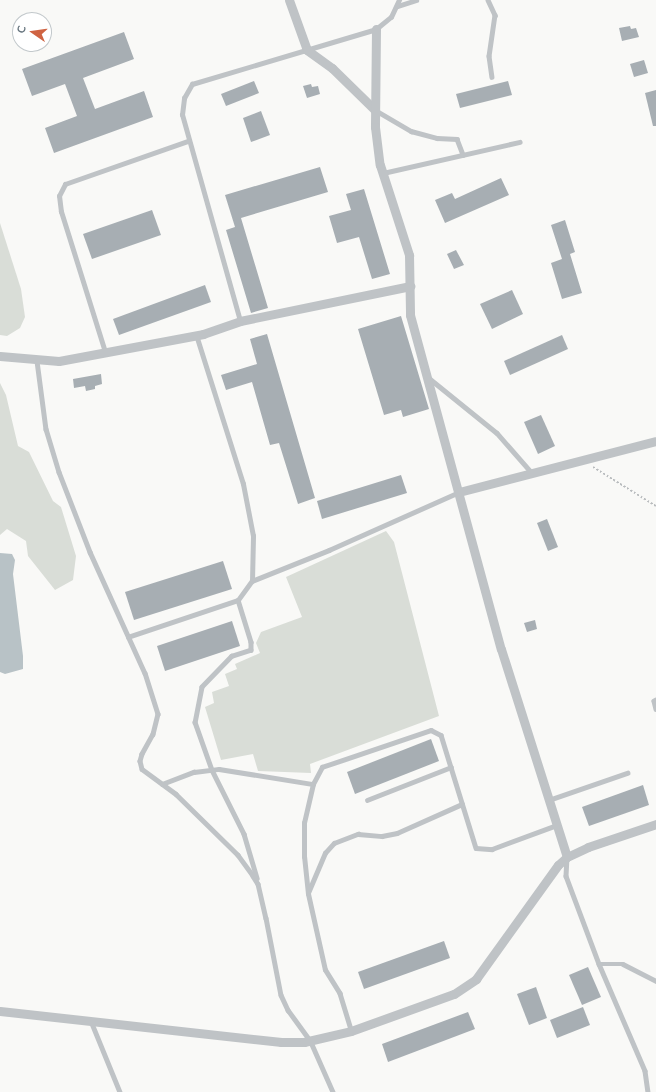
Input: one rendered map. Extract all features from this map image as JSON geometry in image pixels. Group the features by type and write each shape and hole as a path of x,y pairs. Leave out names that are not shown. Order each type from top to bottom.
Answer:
{"street":[{"path":"290,0 307,50 332,68 375,110"},
{"path":"376,29 375,127 383,173 409,255 410,315 501,649 567,857"},
{"path":"0,356 38,361 59,361 196,335 240,321 410,286"},
{"path":"459,492 656,441"},
{"path":"0,1011 281,1042 310,1040 351,1031 454,994 476,979 558,865 567,857 588,847 656,824"}],"lane":[{"path":"240,321 188,141 182,115 184,98 192,84 376,29 391,17 398,6 399,0"},
{"path":"398,6 416,0"},
{"path":"488,0 495,15 489,56 492,77"},
{"path":"375,110 411,131 436,138 458,139 463,155"},
{"path":"104,352 61,212 59,196 65,184 188,141"},
{"path":"383,173 520,142"},
{"path":"196,335 243,484 252,536 252,581"},
{"path":"38,361 46,430 56,466 90,552 145,673 158,714 153,734 140,762 142,769 176,794 238,855 258,884"},
{"path":"427,376 497,433 532,473"},
{"path":"128,637 238,600 252,581 329,550 459,492"},
{"path":"238,600 251,642 251,650 232,656 202,687 195,722 212,770 244,834 258,884 281,995 288,1010 310,1040 333,1092"},
{"path":"656,700 654,701 656,709"},
{"path":"351,1031 340,994 326,970 308,894 304,857 304,823 313,784 322,767 431,730 441,735 476,848 492,849 557,825"},
{"path":"367,800 451,767"},
{"path":"162,784 194,772 212,770 313,784"},
{"path":"549,800 627,774"},
{"path":"308,894 325,853 334,843 358,834 382,836 397,833 462,804"},
{"path":"567,857 566,876 599,964 645,1071 648,1092"},
{"path":"599,964 623,964 656,981"},
{"path":"91,1021 120,1092"}],"path":[{"path":"582,459 621,487 656,506"}],"shaded area":[{"path":"0,223 21,289 25,317 20,328 7,336 0,335"},
{"path":"0,383 6,395 18,446 29,452 53,501 61,507 76,556 73,580 55,590 28,556 26,541 7,529 0,535"},
{"path":"386,531 394,542 439,716 310,764 311,773 258,771 253,754 221,760 205,707 214,703 212,692 229,686 225,674 237,669 235,664 260,653 256,643 261,632 302,617 286,577"},
{"path":"0,553 12,554 15,560 13,574 23,656 23,669 5,674 0,672"}],"building":[{"path":"630,26 631,29 636,28 639,37 622,41 619,28"},
{"path":"124,32 134,59 83,78 95,109 144,91 153,117 54,153 45,128 77,116 65,84 32,96 22,69"},
{"path":"644,60 648,73 634,77 630,64"},
{"path":"254,81 259,93 226,106 221,94"},
{"path":"508,81 512,95 460,108 456,94"},
{"path":"311,84 312,87 318,86 320,94 307,98 303,86"},
{"path":"656,90 656,126 653,126 645,93"},
{"path":"261,111 270,135 251,142 243,118"},
{"path":"320,167 328,192 241,218 268,308 251,313 226,230 235,227 225,195"},
{"path":"501,178 509,195 445,223 435,200 452,193 455,199"},
{"path":"364,189 390,274 372,279 359,237 337,243 329,216 351,210 346,194"},
{"path":"152,210 161,235 92,259 83,234"},
{"path":"565,220 575,252 570,254 582,293 562,299 551,263 562,259 551,225"},
{"path":"456,250 464,265 454,269 447,254"},
{"path":"205,285 211,302 119,335 113,319"},
{"path":"512,290 523,314 492,329 480,304"},
{"path":"401,316 429,409 403,417 401,410 384,415 358,329"},
{"path":"267,334 315,498 298,504 279,443 270,445 252,382 226,390 221,375 257,364 250,339"},
{"path":"562,335 568,349 510,375 504,361"},
{"path":"101,374 102,384 95,386 95,389 86,391 85,386 74,388 73,379"},
{"path":"541,415 555,446 538,454 524,422"},
{"path":"401,475 407,493 322,519 317,501"},
{"path":"547,519 558,547 548,551 537,523"},
{"path":"223,561 232,589 134,620 125,592"},
{"path":"535,620 537,629 527,632 524,623"},
{"path":"232,621 240,646 165,671 157,646"},
{"path":"431,739 439,761 355,794 347,772"},
{"path":"643,785 649,805 589,826 582,807"},
{"path":"444,941 450,958 364,989 358,972"},
{"path":"588,967 601,997 582,1005 569,975"},
{"path":"536,987 547,1018 529,1025 517,994"},
{"path":"583,1007 590,1025 557,1038 550,1020"},
{"path":"468,1012 475,1029 388,1062 382,1044"}]}
